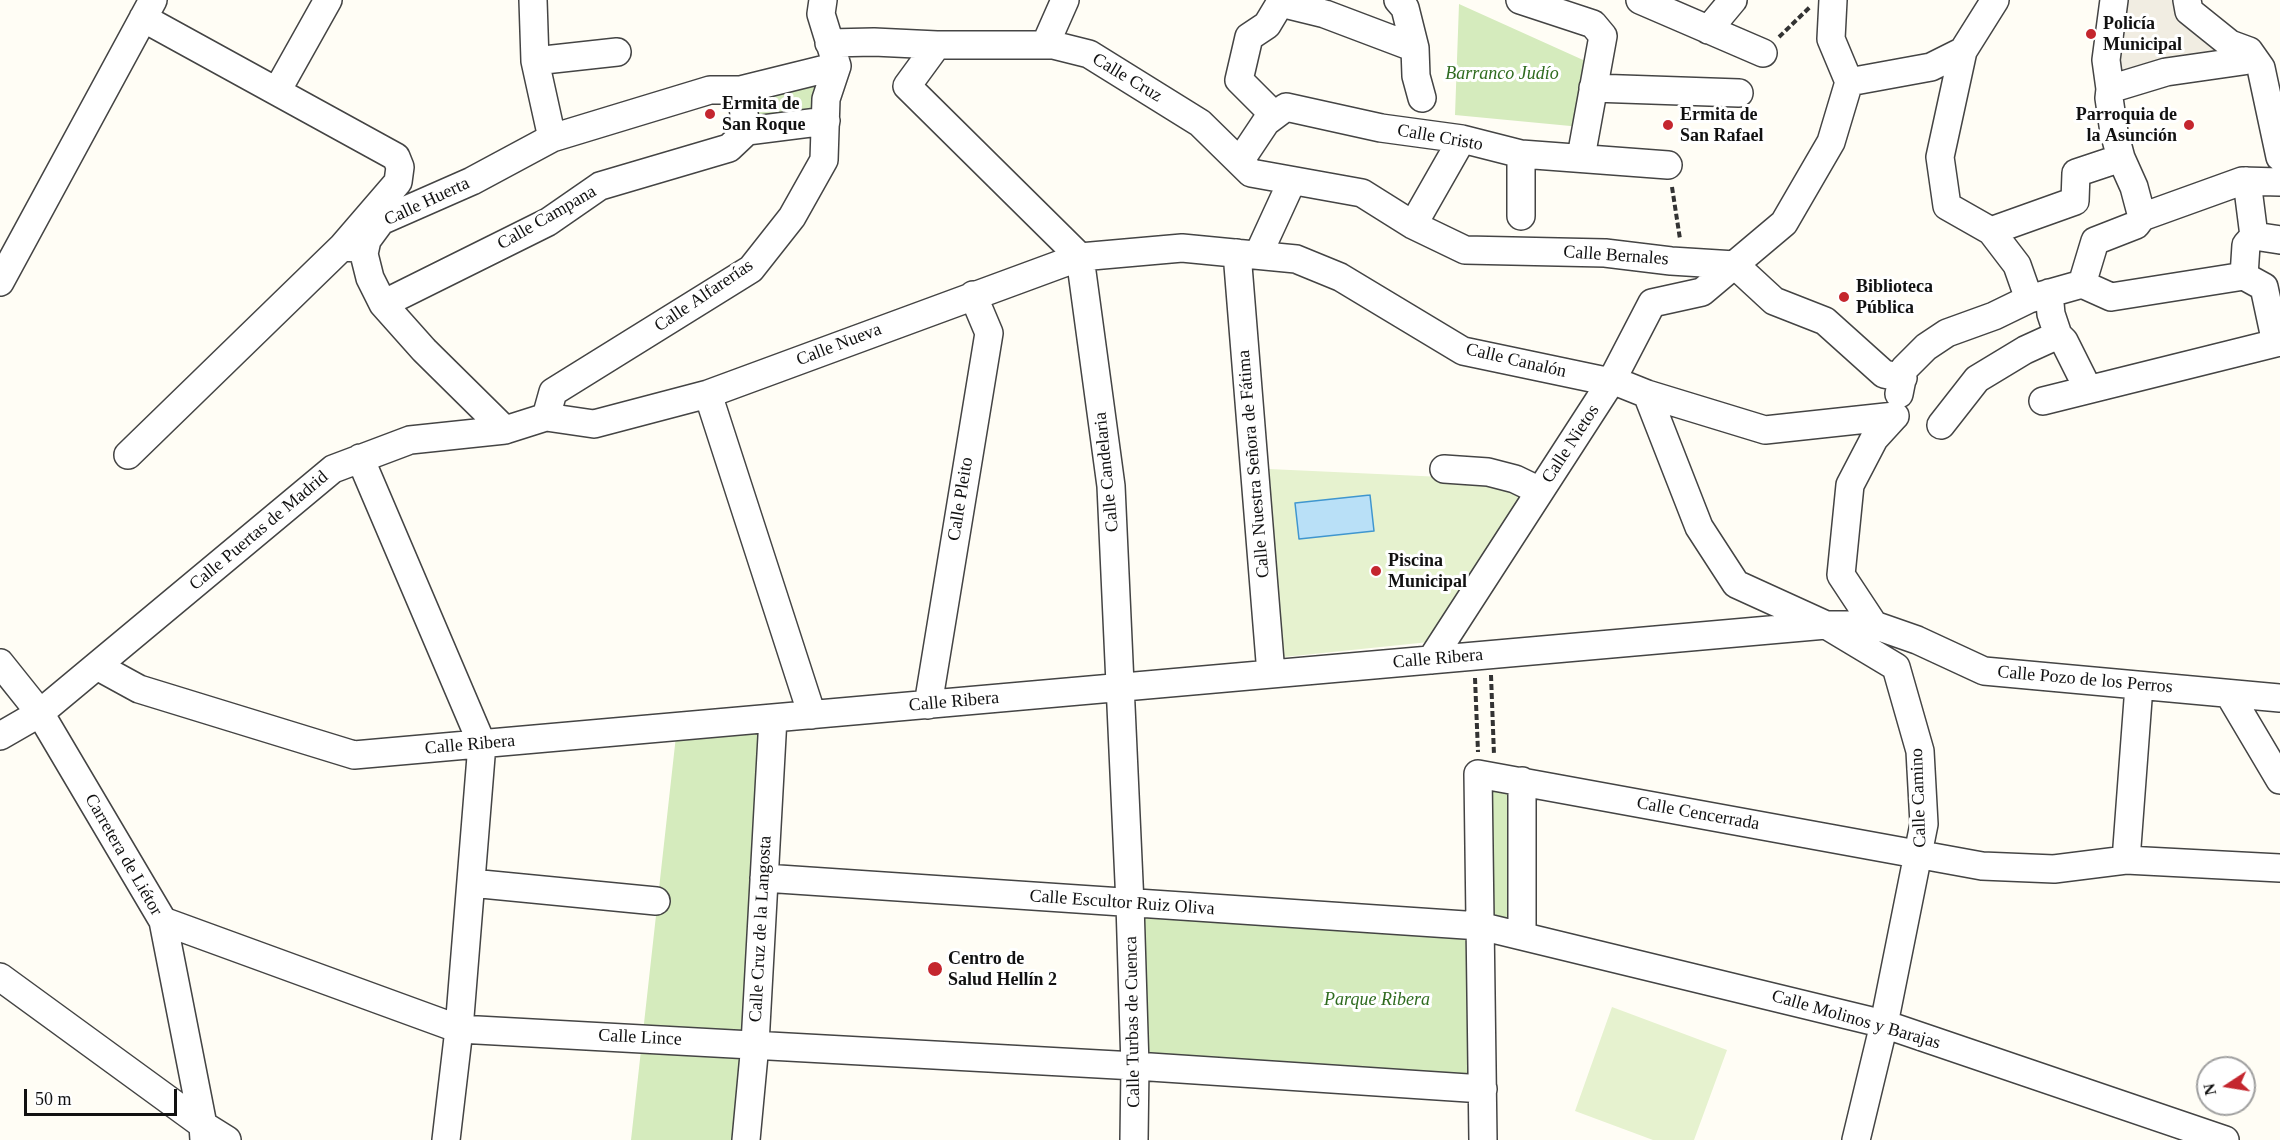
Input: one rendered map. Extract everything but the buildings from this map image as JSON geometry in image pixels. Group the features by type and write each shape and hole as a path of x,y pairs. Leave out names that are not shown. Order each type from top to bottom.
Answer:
{"street":[{"path":"277,91 328,0"},
{"path":"533,0 535,61 552,138"},
{"path":"823,0 821,14 833,55"},
{"path":"1046,44 1065,0"},
{"path":"1398,0 1405,8 1415,48 1416,76 1422,98"},
{"path":"1520,0 1586,9 1593,24 1603,36 1581,157"},
{"path":"1640,0 1763,53"},
{"path":"1708,30 1733,0"},
{"path":"1833,0 1831,39 1848,82 1832,142 1784,223 1735,265 1774,301 1825,321 1884,374 1903,378"},
{"path":"1995,0 1963,51 1940,157 1947,206 1991,231 2051,314 2058,335 2064,340 2088,389"},
{"path":"2114,0 2106,60 2109,98 2121,158 2134,187 2142,217"},
{"path":"2187,0 2189,11 2230,44 2249,51 2261,68 2277,126 2280,157"},
{"path":"1240,161 1266,122 1274,115 1239,80 1249,37 1267,26 1281,1 1325,14 1415,48"},
{"path":"0,282 148,9 277,91 396,157 400,167 398,182 353,248 128,455"},
{"name":"Calle Cruz","path":"740,90 874,42 937,45 1046,44 1089,54 1200,123 1251,173 1292,181"},
{"path":"937,45 907,87 1080,257"},
{"path":"1848,82 1931,67 1963,51"},
{"path":"2110,89 2166,72 2243,61 2249,51"},
{"path":"535,61 617,52"},
{"name":"Calle Alfarerías","path":"546,417 553,392 751,269 792,217 824,160 826,99 833,55"},
{"path":"1593,88 1739,93"},
{"name":"Calle Huerta","path":"353,248 367,240 381,221 472,181 552,138 710,90 740,90"},
{"path":"740,90 747,131 826,121"},
{"name":"Calle Cristo","path":"1274,115 1286,107 1381,128 1461,139 1521,154 1668,165"},
{"name":"Calle Campana","path":"383,304 548,222 600,186 729,148 747,131"},
{"path":"1413,225 1461,139"},
{"path":"1521,154 1521,216"},
{"path":"1991,231 2075,201 2076,173 2121,158"},
{"path":"1248,254 1292,181"},
{"name":"Calle Bernales","path":"1292,181 1362,193 1413,225 1464,250 1605,253 1671,261 1735,265"},
{"path":"2244,276 2246,245 2253,236 2247,181"},
{"path":"2082,284 2095,241 2136,225 2142,217 2247,181 2280,182"},
{"path":"2253,236 2280,240"},
{"path":"353,248 364,254 370,278 383,304 424,350 505,430"},
{"name":"Calle Canalón","path":"1080,257 1182,248 1296,259 1340,277 1463,351 1600,380 1612,380 1647,394 1765,430 1895,416"},
{"name":"Calle Nuestra Señora de Fátima","path":"1248,254 1271,674"},
{"name":"Calle Nueva","path":"594,424 708,394 1080,257"},
{"name":"Calle Candelaria","path":"1080,257 1111,486 1119,687"},
{"name":"Calle Nietos","path":"1431,660 1612,380 1652,303 1702,292 1735,265"},
{"path":"1874,625 1841,575 1851,485 1874,438 1895,416 1904,369 1926,347 1947,333 2039,296 2082,284 2111,297 2244,276 2264,287 2276,343 2043,401"},
{"name":"Calle Pleito","path":"928,705 989,333 974,295"},
{"path":"1941,425 1977,379 2025,350 2058,335"},
{"path":"708,394 812,715"},
{"name":"Calle Camino","path":"1647,394 1699,527 1736,584 1826,625 1896,667 1920,751 1924,824 1918,854 1982,866 2054,869 2126,860 2280,868"},
{"name":"Calle Puertas de Madrid","path":"0,736 40,713 333,469 410,440 505,430 546,417 594,424"},
{"path":"360,458 482,744 459,1029 447,1140"},
{"path":"1444,469 1515,478 1540,492"},
{"name":"Calle Ribera","path":"97,666 139,689 354,755 1826,625"},
{"name":"Calle Pozo de los Perros","path":"1826,625 1874,625 1917,640 1984,671 2280,698"},
{"name":"Carretera de Liétor","path":"0,663 40,713 163,921 203,1133"},
{"path":"2126,860 2139,686"},
{"name":"Calle Turbas de Cuenca","path":"1119,687 1130,904 1135,1066 1134,1140"},
{"path":"2229,694 2280,780"},
{"name":"Calle Cruz de la Langosta","path":"746,1140 755,1044 772,718"},
{"path":"1483,1140 1480,926 1486,775"},
{"name":"Calle Cencerrada","path":"1486,775 1918,854"},
{"path":"1522,781 1522,936"},
{"path":"1856,1140 1884,1024 1918,854"},
{"name":"Calle Escultor Ruiz Oliva","path":"764,878 1480,926"},
{"path":"471,883 657,901"},
{"name":"Calle Lince","path":"163,921 459,1029 1135,1066 1483,1089"},
{"name":"Calle Molinos y Barajas","path":"1480,926 1884,1024 2225,1140"},
{"path":"0,977 203,1133 227,1140"}],"path":[{"path":"1668,165 1682,261"},
{"path":"1483,655 1486,775"},
{"path":"1483,655 1486,775"}],"green space":[{"name":"Barranco Judío","path":"1459,4 1592,64 1581,127 1455,115"},
{"path":"835,70 826,121 746,128 740,93"},
{"name":"Piscina Municipal","path":"1269,469 1486,479 1521,492 1522,500 1429,642 1284,657"},
{"path":"773,718 746,1140 631,1140 677,727"},
{"name":"Parque Ribera","path":"1478,774 1522,781 1522,936 1481,926 1483,1089 1135,1066 1130,904 1480,925"},
{"path":"1612,1007 1727,1050 1694,1140 1653,1140 1575,1111"}],"shaded area":[{"path":"2114,0 2187,0 2249,51 2110,89"}],"water":[{"path":"1370,495 1374,531 1299,539 1295,503"}],"place":[{"name":"Policía Municipal","path":"2091,34"},
{"name":"Ermita de San Roque","path":"710,114"},
{"name":"Ermita de San Rafael","path":"1668,125"},
{"name":"Parroquia de la Asunción","path":"2189,125"},
{"name":"Biblioteca Pública","path":"1844,297"},
{"name":"Piscina Municipal","path":"1376,571"},
{"name":"Centro de Salud Hellín 2","path":"935,969"}]}
